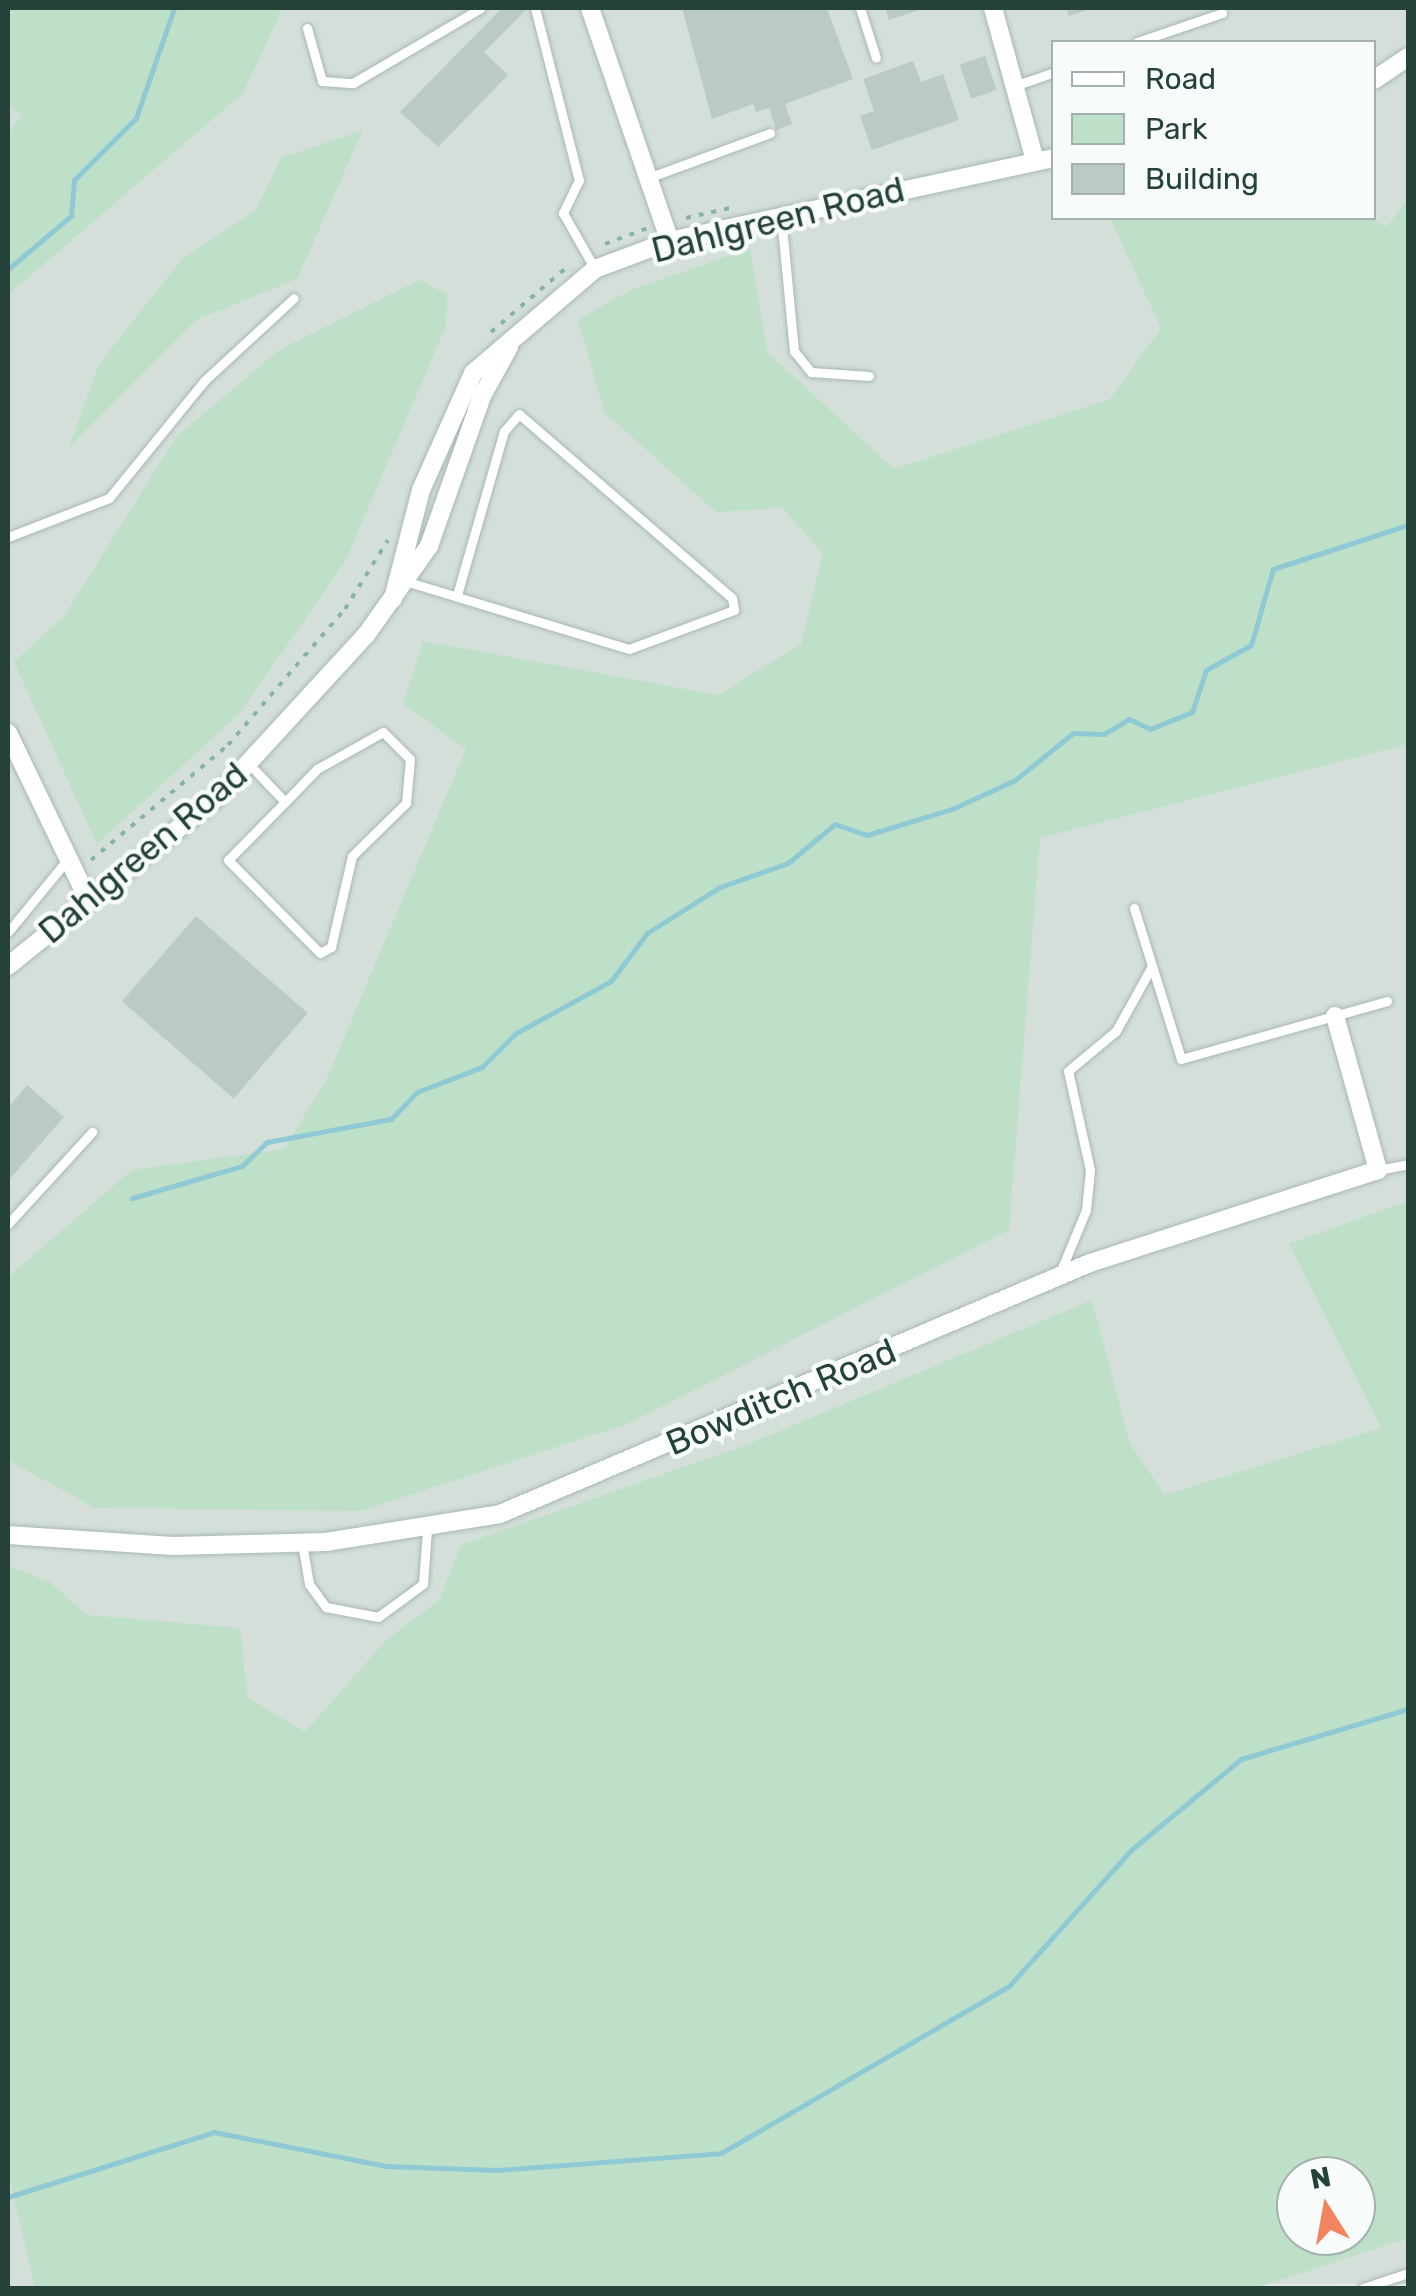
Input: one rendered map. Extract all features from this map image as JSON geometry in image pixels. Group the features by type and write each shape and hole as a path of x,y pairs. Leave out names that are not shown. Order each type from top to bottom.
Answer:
{"street":[{"path":"590,8 670,241"},
{"path":"993,8 1044,159"},
{"path":"1376,79 1408,57"},
{"name":"Dahlgreen Road","path":"392,599 452,411 474,373 522,325 595,270 670,241 1044,159"},
{"name":"Dahlgreen Road","path":"8,966 249,764 392,599 429,546 482,396 522,325"},
{"path":"8,732 89,901"},
{"path":"1335,1016 1378,1170"},
{"name":"Bowditch Road","path":"8,1535 302,1543 427,1528 500,1514 1058,1277 1378,1170"}],"lane":[{"path":"307,28 322,81 353,83 480,8"},
{"path":"536,8 579,180 563,213 595,270"},
{"path":"860,8 876,58"},
{"path":"1143,40 1222,13"},
{"path":"1016,85 1051,73"},
{"path":"648,178 770,133"},
{"path":"781,216 794,352 811,372 869,376"},
{"path":"8,537 108,498 204,380 294,298"},
{"path":"405,580 629,649 734,610 732,598 519,414 504,431 457,594"},
{"path":"383,732 410,758 406,802 352,856 332,947 320,952 228,860 285,802 317,768 383,732"},
{"path":"249,764 285,802"},
{"path":"8,932 67,860"},
{"path":"1134,908 1181,1060 1387,1002"},
{"path":"1058,1277 1086,1210 1090,1170 1068,1071 1116,1031 1153,964"},
{"path":"8,1224 92,1132"},
{"path":"1378,1170 1408,1164"},
{"path":"302,1543 309,1584 326,1607 378,1617 423,1584 427,1528"},
{"path":"1363,2288 1408,2273"}],"shaded area":[{"path":"8,8 1408,8 1408,2284 8,2288"}],"green space":[{"path":"8,8 283,8 243,93 8,295 8,135 21,116 8,103"},
{"path":"363,130 297,279 196,320 69,447 99,364 182,259 255,211 281,158"},
{"path":"1408,198 1408,744 1040,838 1009,1230 627,1424 361,1511 95,1508 8,1460 8,1277 132,1170 284,1149 327,1078 466,749 403,704 423,641 718,695 801,644 823,553 782,508 716,512 604,412 578,320 629,291 750,248 767,352 894,469 1110,399 1161,328 1111,220 1374,220 1387,227"},
{"path":"419,280 447,294 446,326 345,562 239,714 97,844 14,662 65,615 176,437 279,350"},
{"path":"1408,1201 1408,2238 1376,2249 1376,2156 1276,2156 1276,2256 1353,2256 1256,2288 35,2288 8,2172 8,1566 50,1582 87,1615 240,1628 248,1698 305,1732 387,1639 439,1600 461,1545 749,1444 1092,1300 1130,1444 1165,1495 1381,1428 1289,1244"}],"building":[{"path":"502,8 526,10 484,52 508,75 438,147 400,112"},
{"path":"682,8 827,8 853,79 785,104 792,124 776,130 769,108 756,112 753,104 712,119"},
{"path":"885,8 925,8 889,20"},
{"path":"1066,8 1093,8 1069,16"},
{"path":"985,56 997,90 971,99 959,65"},
{"path":"913,61 921,82 943,74 959,120 872,150 860,116 874,111 863,79"},
{"path":"196,916 308,1013 234,1098 122,1001"},
{"path":"27,1085 64,1117 8,1181 8,1108"}],"waterway":[{"path":"8,269 71,216 74,180 136,118 174,8"},
{"path":"132,1198 242,1166 267,1142 391,1119 417,1092 482,1067 516,1033 611,981 647,933 720,887 788,863 835,824 867,835 952,809 1015,780 1073,733 1104,734 1129,719 1150,729 1192,712 1206,670 1251,645 1273,569 1408,525"},
{"path":"8,2197 214,2132 385,2166 497,2170 721,2153 1009,1986 1131,1850 1241,1759 1408,1709"}]}
